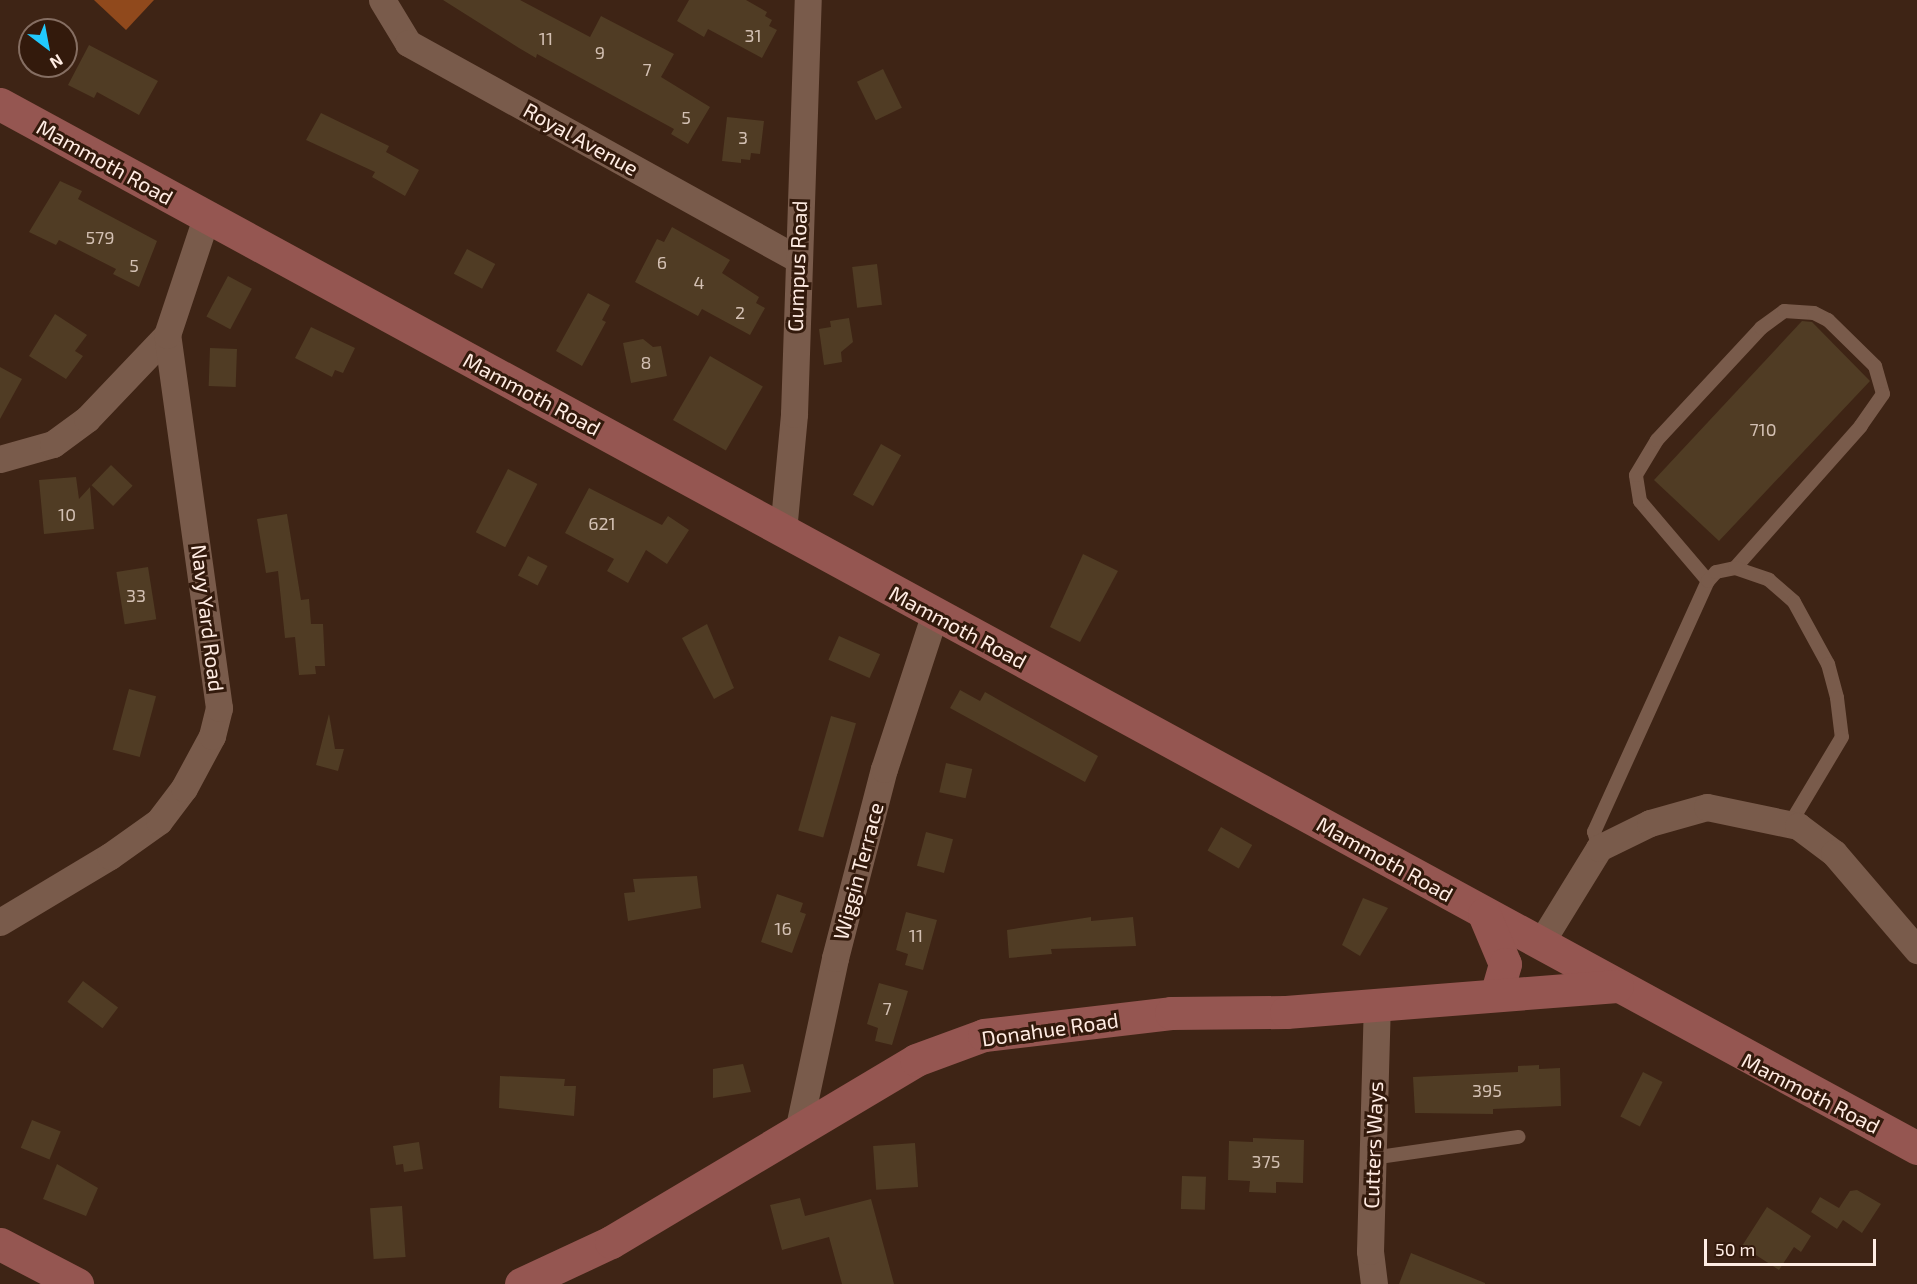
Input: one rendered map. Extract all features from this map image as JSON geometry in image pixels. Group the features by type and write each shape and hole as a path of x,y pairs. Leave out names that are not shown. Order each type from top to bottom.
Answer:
{"main road":[{"name":"Mammoth Road","path":"0,104 783,531 934,616 1086,693 1484,914 1917,1148"},
{"path":"1484,914 1505,964 1497,992"},
{"name":"Donahue Road","path":"521,1284 611,1242 916,1060 984,1035 1171,1013 1377,1005 1497,992 1617,986"},
{"path":"0,1244 77,1284"}],"street":[{"name":"Royal Avenue","path":"382,0 408,43 797,259"},
{"name":"Gumpus Road","path":"783,531 794,414 797,259 808,0"},
{"name":"Navy Yard Road","path":"0,922 110,856 159,821 184,788 212,736 219,708 167,335 206,218"},
{"path":"0,459 53,444 87,419 167,335"},
{"name":"Wiggin Terrace","path":"798,1131 835,958 884,769 934,616"},
{"path":"1539,944 1599,848 1650,823 1707,807 1790,824 1834,853 1917,950"},
{"name":"Cutters Ways","path":"1374,1284 1372,1158 1377,1005"}],"lane":[{"path":"1708,582 1640,501 1636,475 1657,440 1761,328 1784,310 1814,313 1828,320 1875,366 1883,394 1861,426 1735,568"},
{"path":"1599,848 1594,832 1708,582 1716,572 1735,568 1769,580 1794,602 1828,664 1837,698 1842,737 1790,824"},
{"path":"1372,1158 1518,1137"}],"shaded area":[{"path":"94,0 154,0 126,30"}],"building":[{"path":"443,0 520,0 590,37 601,16 674,54 661,77 710,107 688,144 671,134 674,129 537,54 536,58"},
{"path":"689,0 746,0 767,12 765,16 772,20 769,26 777,30 762,58 708,29 704,37 677,21"},
{"path":"89,45 158,81 139,115 97,92 94,98 68,85 72,78 78,78 78,66"},
{"path":"883,69 902,108 876,120 857,82"},
{"path":"321,113 389,146 386,152 419,170 405,196 372,177 375,172 306,140"},
{"path":"727,117 764,121 760,154 751,153 750,160 741,159 741,163 722,161"},
{"path":"60,181 82,191 78,199 157,241 139,287 113,274 116,269 59,240 56,245 29,232"},
{"path":"672,227 730,260 722,273 759,297 756,303 765,308 750,335 702,309 698,316 635,282 657,239 664,242"},
{"path":"467,249 495,264 482,289 454,274"},
{"path":"877,264 882,305 857,308 852,267"},
{"path":"228,276 252,289 230,329 206,317"},
{"path":"588,293 610,305 602,320 606,322 582,366 556,351"},
{"path":"55,314 87,335 75,351 83,356 66,379 29,356"},
{"path":"849,318 853,342 841,352 842,362 824,365 819,329 831,327 830,321"},
{"path":"1802,321 1812,322 1870,381 1719,541 1654,480"},
{"path":"311,327 355,348 343,373 335,370 332,377 295,358"},
{"path":"643,339 653,347 661,346 667,376 631,383 623,343"},
{"path":"210,348 237,349 236,387 209,386"},
{"path":"710,356 763,386 726,451 673,420"},
{"path":"0,367 22,379 0,419"},
{"path":"881,444 901,455 873,506 853,495"},
{"path":"111,465 133,486 113,506 92,485"},
{"path":"508,469 537,484 505,547 476,532"},
{"path":"76,477 79,499 90,487 94,529 44,534 39,480"},
{"path":"589,488 662,525 668,516 689,530 667,564 646,550 628,583 607,571 614,559 565,533"},
{"path":"287,514 301,600 309,599 311,624 323,624 325,666 315,666 316,674 299,675 295,637 285,638 278,571 266,573 257,519"},
{"path":"1083,554 1118,571 1080,642 1050,627"},
{"path":"528,556 548,566 538,586 518,576"},
{"path":"148,567 156,619 125,624 116,572"},
{"path":"707,624 734,688 714,699 682,638"},
{"path":"839,636 880,654 870,678 828,660"},
{"path":"129,689 156,696 140,757 113,750"},
{"path":"960,690 980,701 985,692 1098,756 1085,782 950,708"},
{"path":"329,714 335,749 344,749 338,771 316,765"},
{"path":"831,716 856,723 823,838 798,830"},
{"path":"946,763 972,769 966,798 939,792"},
{"path":"1221,827 1252,845 1239,868 1208,850"},
{"path":"926,832 953,839 944,873 917,866"},
{"path":"697,876 701,908 628,921 624,893 635,892 633,879"},
{"path":"777,894 803,903 800,912 806,914 792,953 761,942"},
{"path":"1363,898 1388,908 1360,956 1342,945"},
{"path":"906,912 937,920 923,970 905,965 908,954 896,950"},
{"path":"1091,917 1091,921 1133,917 1136,946 1051,949 1052,954 1009,958 1007,930"},
{"path":"83,981 118,1007 102,1028 67,1002"},
{"path":"879,983 908,991 892,1045 875,1041 878,1028 867,1024"},
{"path":"743,1064 751,1092 713,1098 713,1069"},
{"path":"1539,1065 1539,1069 1560,1068 1561,1106 1493,1109 1493,1114 1415,1113 1413,1077 1518,1072 1518,1066"},
{"path":"1643,1072 1663,1082 1640,1127 1620,1117"},
{"path":"500,1076 565,1079 564,1086 576,1086 574,1116 499,1108"},
{"path":"32,1120 61,1132 50,1159 21,1148"},
{"path":"1253,1138 1304,1140 1303,1183 1276,1182 1276,1193 1249,1192 1250,1181 1228,1180 1229,1141 1253,1142"},
{"path":"419,1142 423,1169 404,1172 403,1164 396,1165 393,1146"},
{"path":"915,1143 918,1187 876,1190 873,1146"},
{"path":"57,1164 98,1188 86,1216 43,1199"},
{"path":"1182,1176 1206,1177 1205,1210 1181,1209"},
{"path":"1857,1190 1881,1204 1862,1233 1843,1220 1837,1229 1811,1212 1820,1197 1839,1208 1850,1191"},
{"path":"800,1198 805,1216 871,1199 894,1284 842,1284 829,1237 782,1250 770,1205"},
{"path":"402,1206 406,1257 374,1259 370,1208"},
{"path":"1767,1207 1811,1236 1801,1252 1794,1247 1779,1270 1742,1246"},
{"path":"1411,1253 1485,1283 1485,1284 1399,1284"}]}
